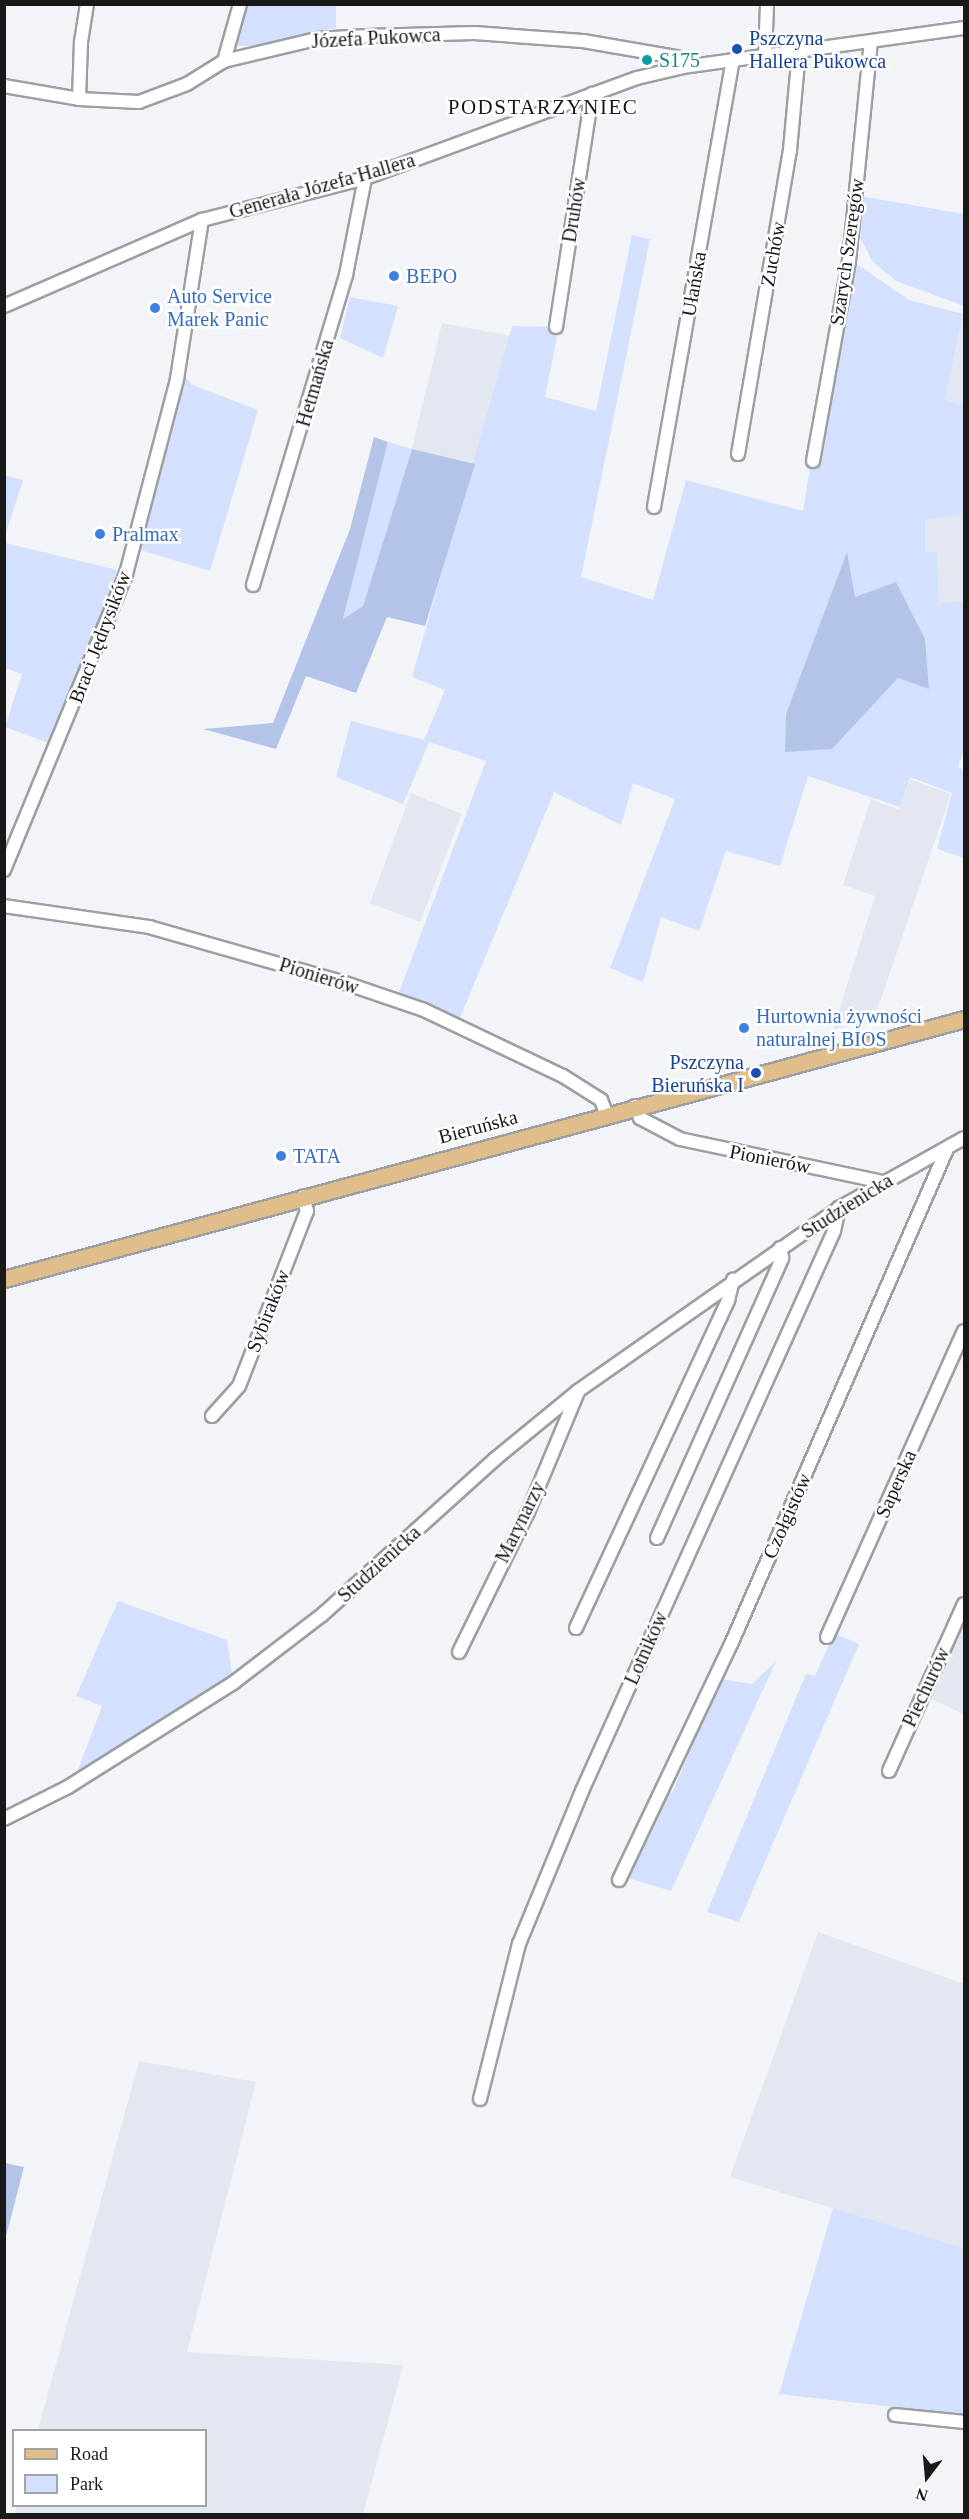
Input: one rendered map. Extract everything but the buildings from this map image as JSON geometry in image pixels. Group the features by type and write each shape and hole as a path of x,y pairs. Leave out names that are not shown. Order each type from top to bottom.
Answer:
{"main road":[{"name":"Bieruńska","path":"4,1279 606,1113 964,1019"}],"street":[{"path":"79,99 81,42 87,4"},
{"path":"224,60 240,4"},
{"path":"765,57 767,4"},
{"name":"Generała Józefa Hallera","path":"4,306 202,220 365,178 592,93 683,67 964,28"},
{"name":"Józefa Pukowca","path":"4,86 79,99 139,102 187,84 224,60 316,39 474,33 643,48 676,57 683,67"},
{"name":"Szarych Szeregów","path":"813,461 849,261 871,42"},
{"name":"Zuchów","path":"738,454 790,150 799,52"},
{"name":"Ułańska","path":"654,507 733,60"},
{"name":"Druhów","path":"556,327 592,93"},
{"name":"Hetmańska","path":"253,585 346,275 365,178"},
{"name":"Braci Jędrysików","path":"4,870 126,574 175,391 202,220"},
{"name":"Pionierów","path":"4,906 149,927 414,1006 563,1076 601,1100 606,1113"},
{"name":"Pionierów","path":"635,1106 640,1118 680,1139 883,1182"},
{"name":"Studzienicka","path":"4,1819 68,1787 242,1676 322,1615 495,1459 578,1391 733,1280 839,1208 964,1138"},
{"name":"Czołgistów","path":"619,1880 732,1642 947,1149"},
{"name":"Sybiraków","path":"212,1416 239,1386 307,1211 303,1197"},
{"name":"Lotników","path":"480,2099 519,1944 582,1791 834,1231 839,1208"},
{"path":"657,1538 782,1258 780,1248"},
{"path":"576,1628 728,1300 733,1280"},
{"name":"Saperska","path":"827,1637 964,1332"},
{"name":"Marynarzy","path":"459,1652 528,1512 578,1391"},
{"name":"Piechurów","path":"889,1771 964,1604"},
{"path":"895,2415 964,2422"}],"shaded area":[{"path":"964,315 964,405 945,400"},
{"path":"442,323 510,336 475,464 412,449"},
{"path":"374,437 388,442 343,619 363,606 412,449 475,464 425,626 387,617 356,693 306,676 276,749 203,729 273,723 350,529"},
{"path":"959,515 964,527 964,601 939,604 937,554 925,552 925,520"},
{"path":"847,552 855,597 896,582 925,639 929,689 898,678 832,749 785,752 786,714"},
{"path":"910,779 951,794 874,1019 833,1030 875,896 843,885 871,799 899,810"},
{"path":"411,793 462,814 420,922 370,903"},
{"path":"964,1625 964,1714 929,1698"},
{"path":"818,1932 964,1984 964,2248 730,2177"},
{"path":"139,2061 256,2082 187,2352 403,2365 363,2514 15,2514 17,2507 207,2507 207,2429 38,2429"},
{"path":"4,2163 24,2167 5,2240"}],"green space":[{"path":"242,5 336,5 336,28 256,46 234,46"},
{"path":"860,196 964,214 964,306 896,281 872,261 860,237"},
{"path":"632,235 650,239 581,577 653,600 686,480 803,511 810,468 817,469 854,262 909,300 963,314 945,400 964,405 964,527 959,515 925,520 925,552 937,553 939,603 964,601 964,750 958,767 964,770 964,858 937,849 952,793 910,777 900,807 808,776 780,866 726,851 699,931 661,917 643,982 610,968 675,799 633,783 621,825 554,792 459,1020 398,995 486,761 429,742 403,804 336,777 351,721 424,740 445,690 412,677 512,326 559,327 545,397 596,411"},
{"path":"350,297 398,306 383,358 340,338"},
{"path":"183,375 193,385 258,410 210,571 140,550"},
{"path":"388,442 412,449 363,606 343,619"},
{"path":"4,475 23,480 5,536"},
{"path":"5,543 122,571 49,743 5,727 22,674 5,668"},
{"path":"118,1601 227,1640 233,1680 75,1778 102,1706 76,1696"},
{"path":"834,1633 859,1644 739,1922 707,1912 806,1674 815,1676"},
{"path":"776,1661 671,1891 625,1877 615,1892 661,1790 672,1793 721,1679 752,1684"},
{"path":"833,2208 964,2248 964,2415 779,2394"}],"place":[{"name":"Pszczyna Hallera Pukowca","path":"737,49"},
{"name":"S175","path":"647,60"},
{"name":"BEPO","path":"394,276"},
{"name":"Auto Service Marek Panic","path":"155,308"},
{"name":"Pralmax","path":"100,534"},
{"name":"Hurtownia żywności naturalnej BIOS","path":"744,1028"},
{"name":"Pszczyna Bieruńska I","path":"756,1073"},
{"name":"TATA","path":"281,1156"}],"district":[{"name":"PODSTARZYNIEC","path":"543,107"}]}
